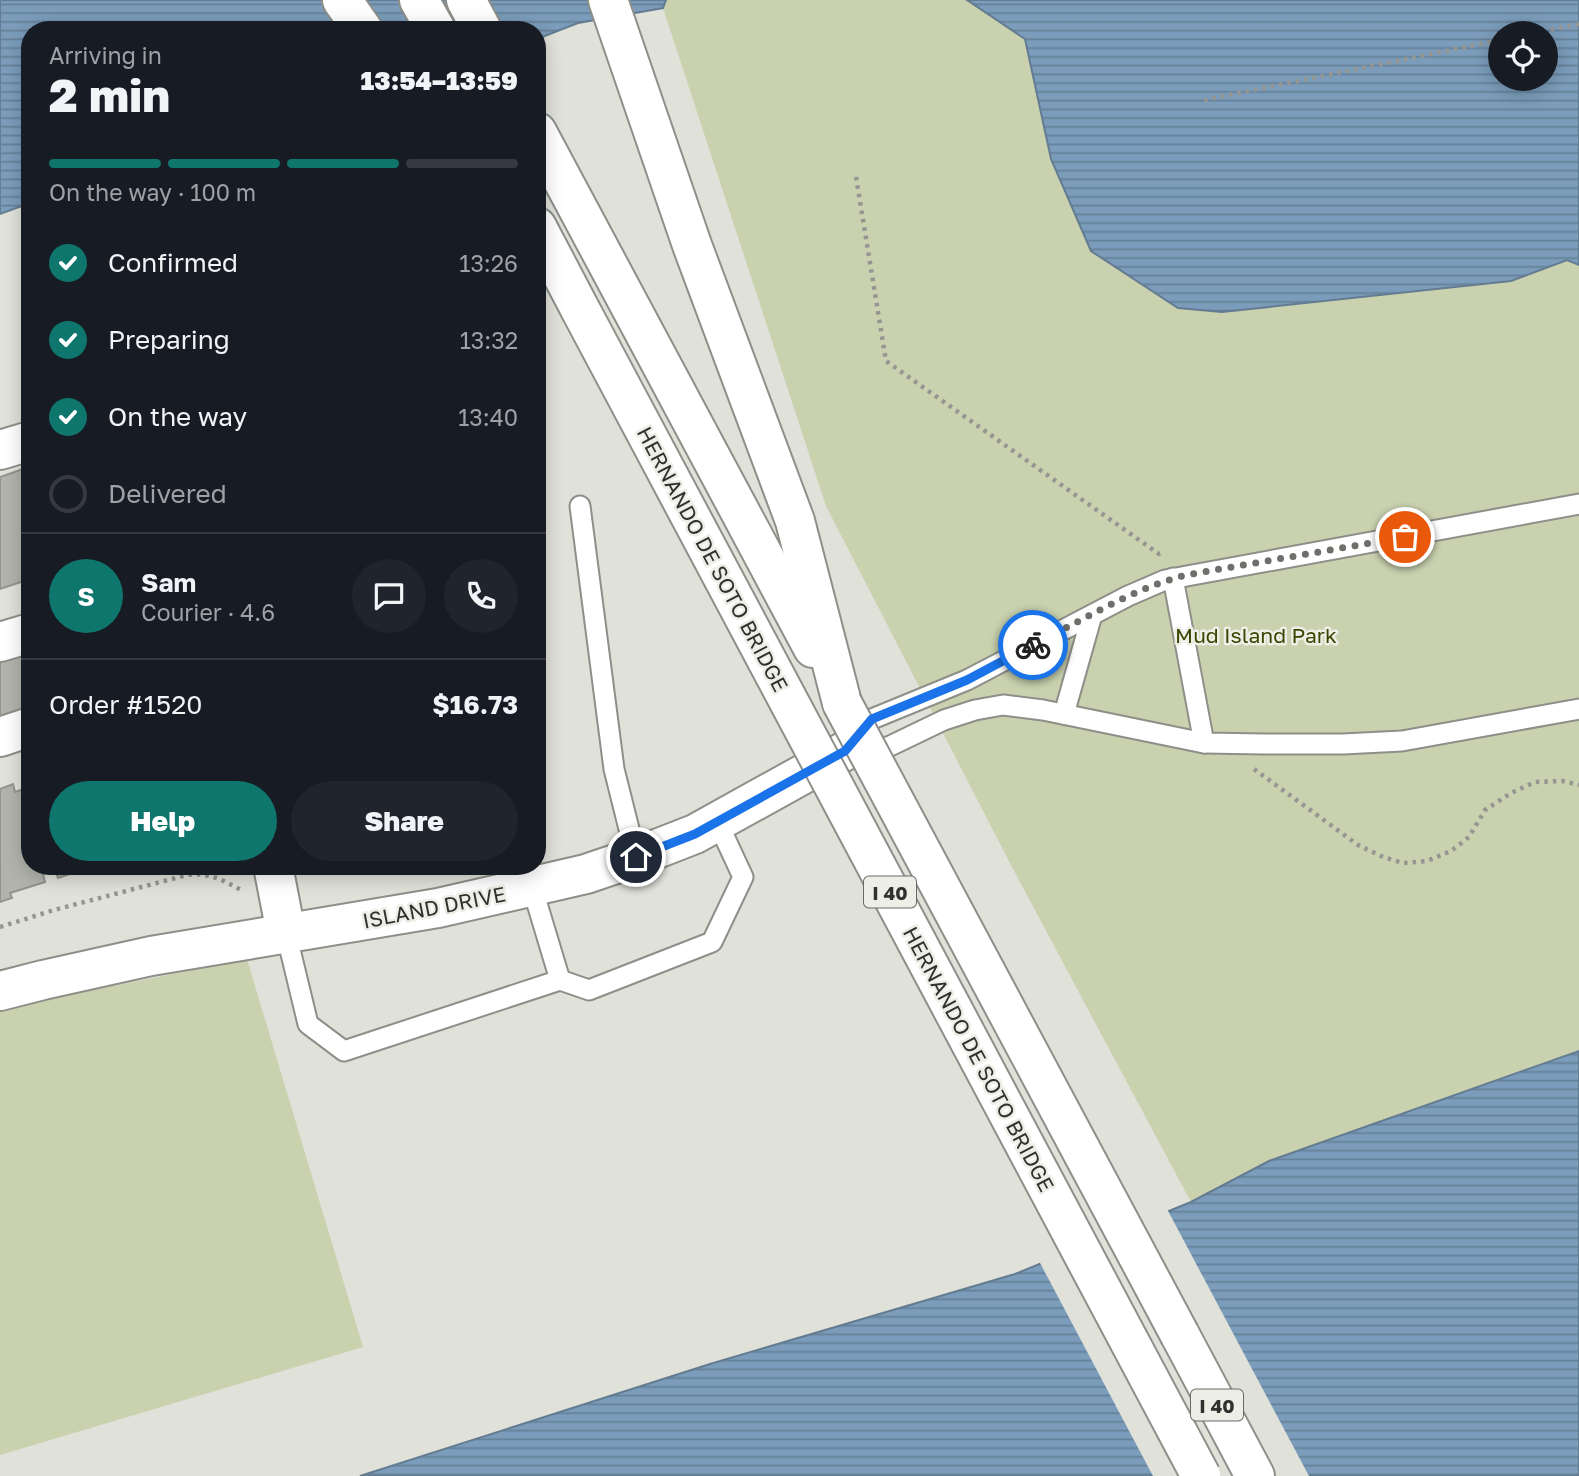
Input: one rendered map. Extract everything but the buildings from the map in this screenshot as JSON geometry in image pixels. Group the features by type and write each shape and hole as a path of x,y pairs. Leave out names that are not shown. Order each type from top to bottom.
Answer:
{"main road":[{"path":"342,0 357,21"},
{"path":"419,0 431,21"},
{"path":"466,0 477,21"},
{"path":"608,0 692,245 795,521 842,703"},
{"name":"I 40","path":"546,149 1255,1476"},
{"name":"I 40","path":"546,244 580,309"},
{"path":"546,266 580,309"},
{"name":"HERNANDO DE SOTO BRIDGE","path":"580,309 1201,1476"},
{"path":"0,450 21,443"},
{"path":"0,642 21,636"},
{"path":"0,737 21,730"},
{"name":"ISLAND DRIVE","path":"0,992 151,956 438,908 530,877 586,874 695,834 845,751"},
{"path":"276,879 286,933"}],"lane":[{"path":"845,751 872,719 967,680 1128,596 1165,580 1579,504"},
{"path":"580,506 614,769 636,857"},
{"path":"1172,579 1203,743"},
{"path":"1064,714 1092,615"},
{"path":"845,751 888,747 944,720 1003,705 1043,710 1203,743 1343,744 1402,741 1579,709"},
{"path":"286,933 308,1024 344,1051 560,981 589,990 712,942 743,877 717,821"},
{"path":"530,877 560,981"}],"path":[{"path":"1558,28 1579,24"},
{"path":"1204,100 1488,42"},
{"path":"856,177 886,361 1159,554 1172,551"},
{"path":"1252,768 1358,845 1403,863 1427,861 1451,851 1469,838 1485,810 1511,793 1535,782 1563,781 1579,785"},
{"path":"0,927 186,875"},
{"path":"207,875 252,894 267,894 276,879"}],"green space":[{"name":"Mud Island Park","path":"666,0 967,0 1025,39 1051,159 1511,281 1567,260 1579,265 1579,1051 1269,1161 1191,1202 1013,869 826,506 663,8"},
{"path":"247,959 363,1347 0,1455 0,1009"}],"water":[{"path":"0,0 666,0 663,8 578,23 546,35 546,21 21,21 21,206 0,214"},
{"path":"967,0 1579,0 1579,265 1567,260 1511,281 1222,312 1178,308 1091,251 1051,159 1025,39"},
{"path":"1579,1051 1579,1476 360,1476 710,1364 1015,1274 1191,1202 1269,1161"}],"pier":[{"path":"1167,1209 1309,1476 1153,1476 1039,1261"}],"way so far":[{"path":"1033,645 1165,580 1405,537"}],"route":[{"path":"636,857 695,834 845,751 872,719 967,680 1033,645"}]}
